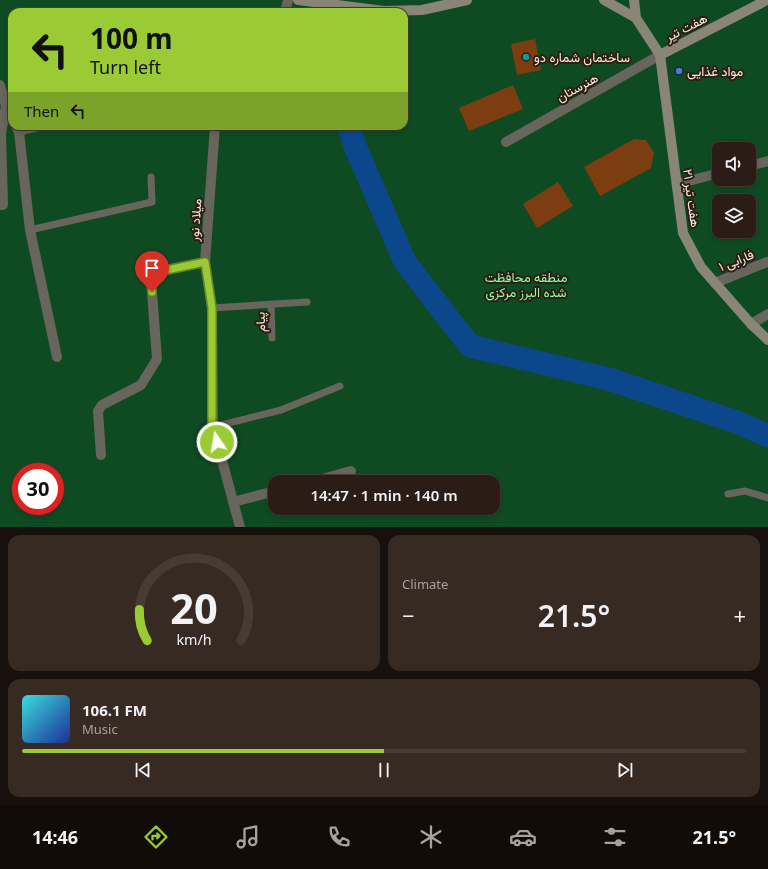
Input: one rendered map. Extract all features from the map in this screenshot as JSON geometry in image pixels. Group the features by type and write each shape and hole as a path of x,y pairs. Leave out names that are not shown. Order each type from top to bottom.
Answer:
{"street":[{"path":"301,0 356,8"},
{"path":"408,11 422,10 467,0"},
{"path":"604,0 636,18"},
{"path":"634,0 636,18 660,55"},
{"name":"هفت تیر","path":"660,55 767,0"},
{"name":"هنرستان","path":"506,142 660,55"},
{"name":"هفت تیر ۲۱","path":"660,55 683,233 701,267 751,324 768,340"},
{"path":"0,85 8,110"},
{"path":"0,205 3,205 1,133 6,106"},
{"path":"17,130 30,230 57,357"},
{"name":"میلاد نور","path":"215,130 205,262 212,308 212,427 240,527"},
{"path":"756,164 768,161"},
{"path":"677,184 712,176"},
{"path":"101,455 98,411 102,405 140,385 157,359 151,279 157,272 205,262"},
{"name":"فارابی ۱","path":"714,283 767,262"},
{"path":"751,324 768,314"},
{"path":"336,475 351,471"},
{"path":"233,502 268,493"}],"lane":[{"path":"30,230 152,202 151,177"},
{"path":"212,308 306,302"},
{"name":"پیام","path":"271,304 272,338"},
{"path":"212,427 281,410 340,386"},
{"path":"728,494 745,491 768,498"}],"green space":[{"name":"منطقه محافظت شده البرز مرکزی","path":"0,0 768,0 768,527 0,527"}],"building":[{"name":"ساختمان شماره دو","path":"535,39 541,70 517,75 511,44"},
{"path":"513,85 523,109 469,131 459,108"},
{"path":"634,139 646,140 654,153 651,168 600,196 584,167"},
{"path":"558,182 573,206 537,228 523,204"}],"waterway":[{"path":"350,130 355,146 405,262 470,346 609,379 737,422 768,436"}],"place":[{"name":"ساختمان شماره دو","path":"526,57"},
{"name":"مواد غذایی","path":"679,71"}],"route":[{"path":"152,292 151,279 157,272 205,262 212,308 212,427 217,442"}]}
